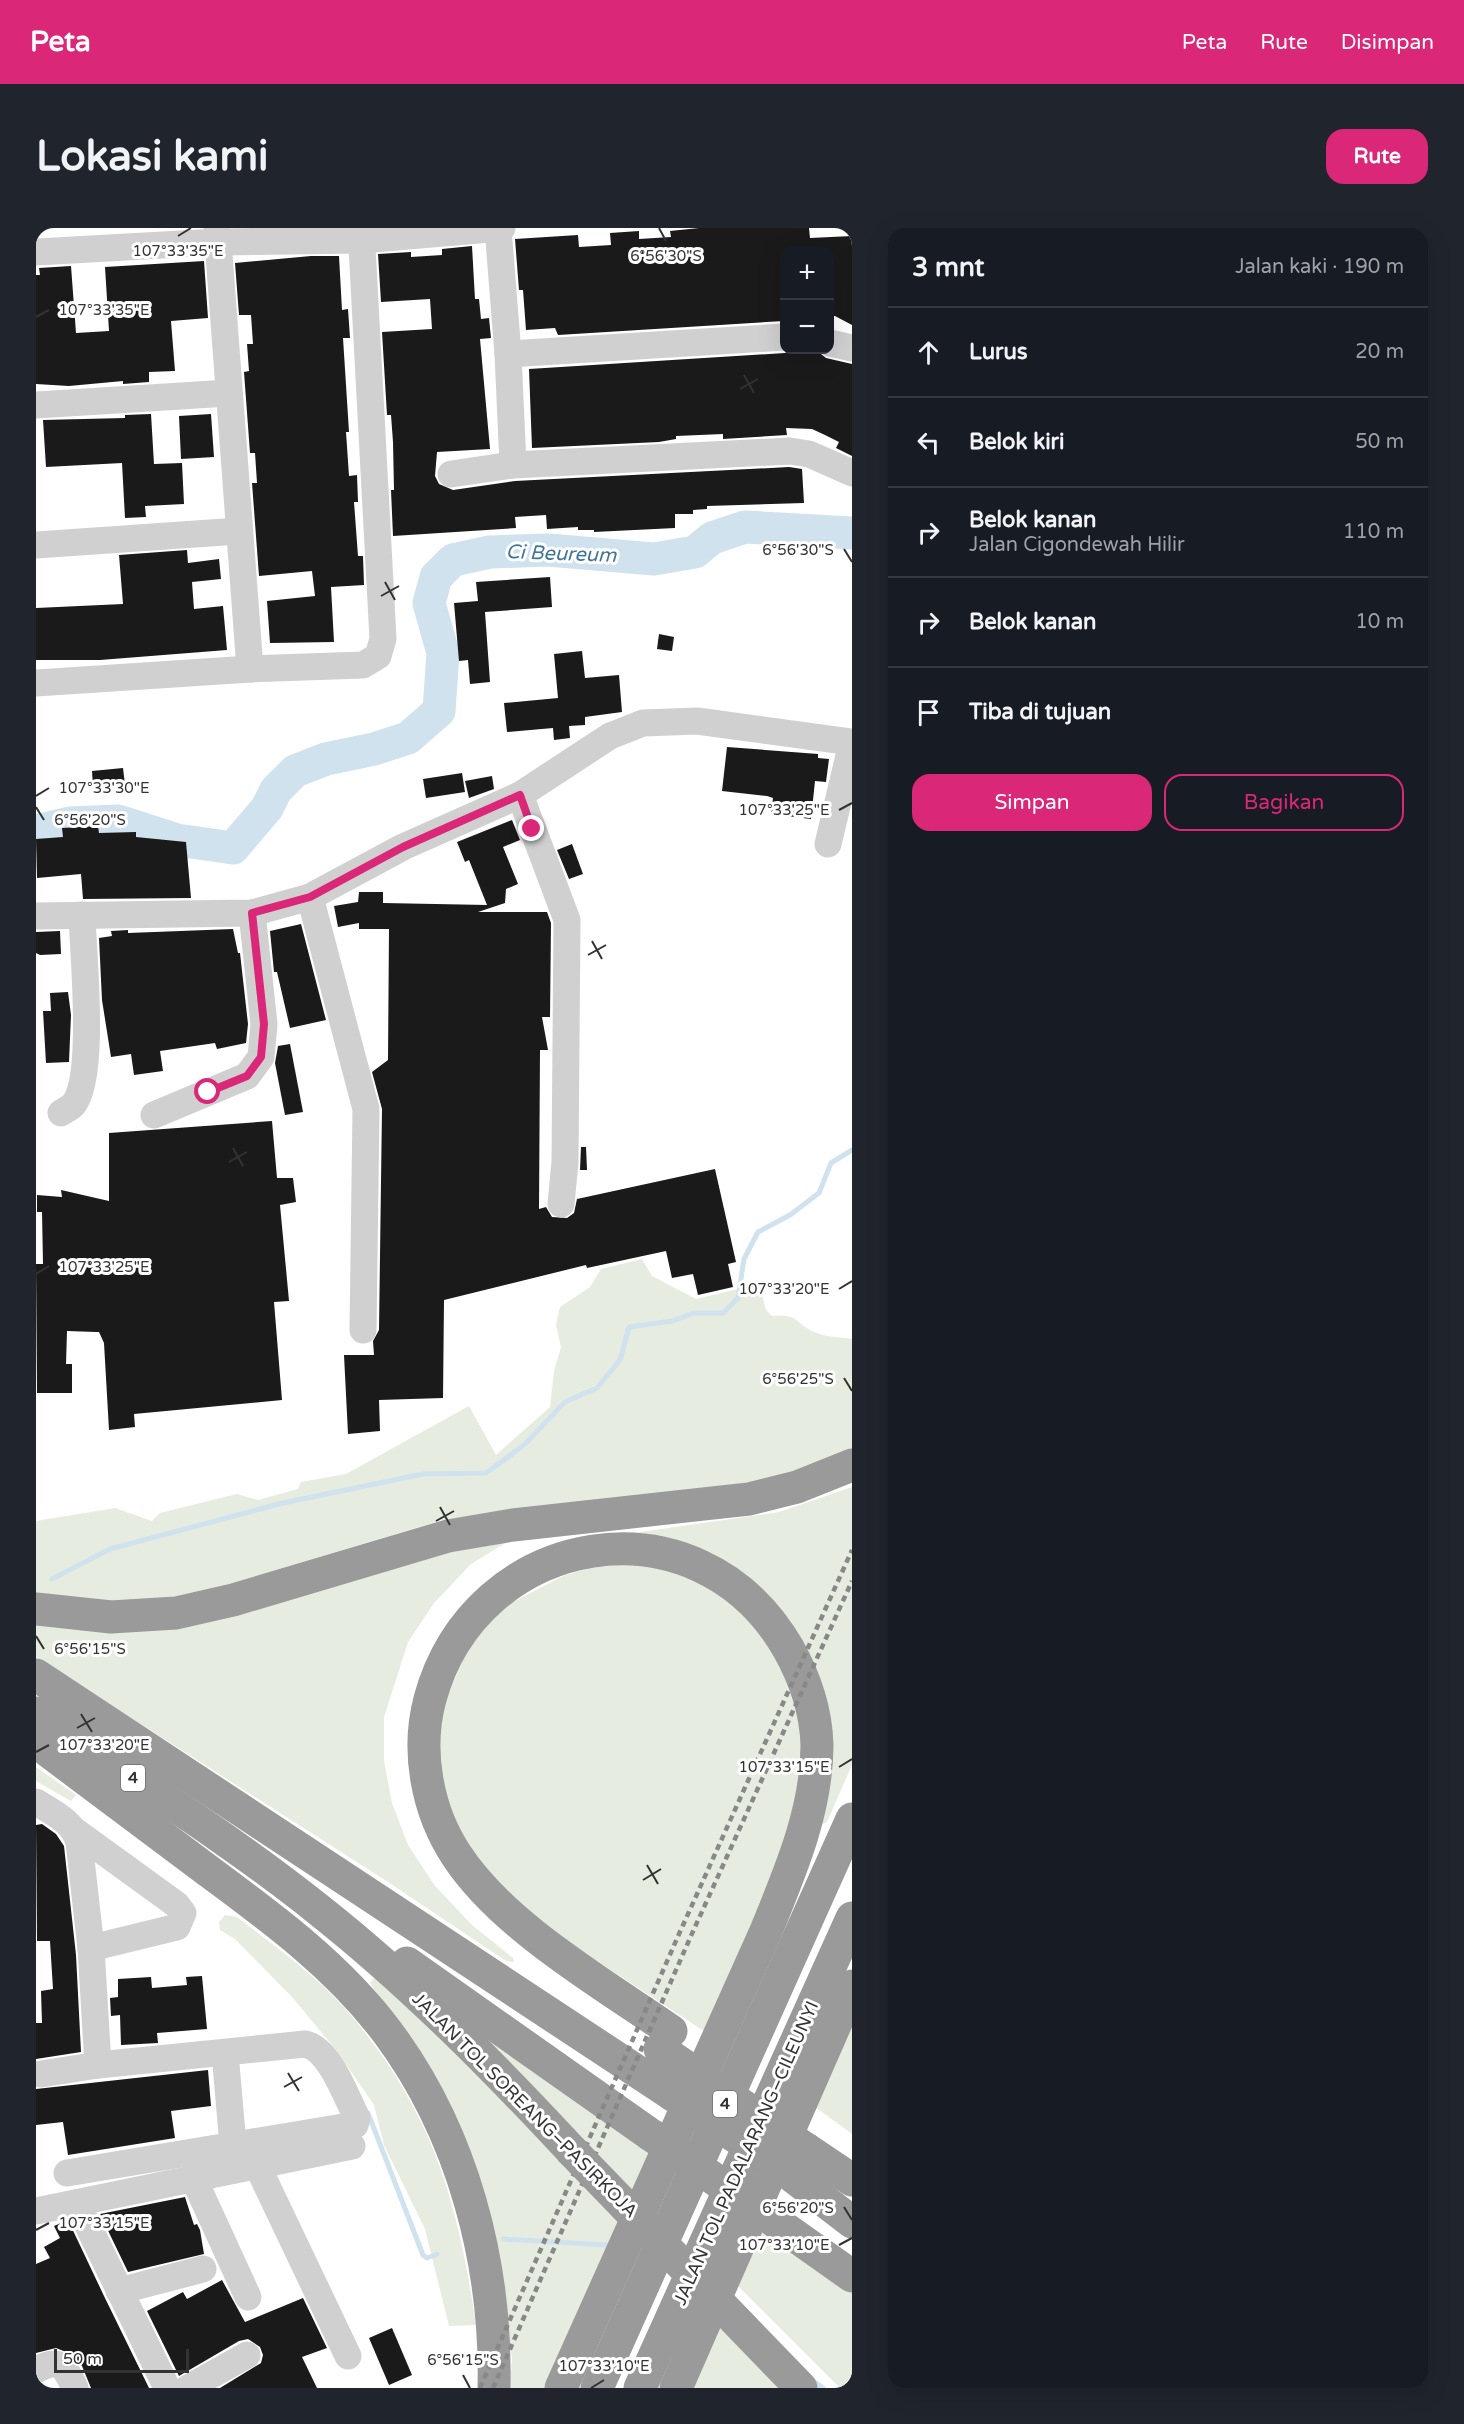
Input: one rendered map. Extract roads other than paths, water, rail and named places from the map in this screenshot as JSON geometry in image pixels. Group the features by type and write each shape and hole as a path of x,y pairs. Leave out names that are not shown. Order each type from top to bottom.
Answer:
{"highway":[{"path":"666,2040 532,1958 461,1896 430,1853 419,1831 403,1774 404,1714 419,1660 443,1620 479,1580 521,1552 595,1524 668,1510 775,1494 852,1465"},
{"path":"36,1609 111,1617 176,1613 212,1605 448,1536 513,1525 668,1510"},
{"path":"561,2388 766,1931 790,1872 810,1802 817,1745 808,1690 797,1663 769,1620 744,1592 695,1562 670,1553 646,1549 597,1550 545,1566 522,1577 479,1610 447,1654 435,1681 427,1711 424,1741 426,1773 432,1802 444,1832 456,1855 476,1881 521,1923 666,2040 801,2158 852,2222"},
{"name":"4","path":"36,1675 753,2149 801,2158 852,2215"},
{"name":"4","path":"36,1713 230,1843"},
{"path":"36,1742 276,1921 334,1973 388,2032 411,2066 433,2106 454,2152 469,2198 489,2287 493,2330 494,2388"},
{"name":"4","path":"597,2388 852,1819"},
{"path":"230,1843 395,1954 852,2276"},
{"name":"JALAN TOL SOREANG–PASIRKOJA","path":"230,1843 309,1901 376,1957 476,2051 801,2388"},
{"name":"JALAN TOL PADALARANG–CILEUNYI","path":"640,2388 852,1918"},
{"path":"676,2388 852,1986"},
{"path":"801,2158 852,2155"},
{"path":"801,2158 852,2181"}],"street":[{"path":"36,252 217,235 361,234 500,228 513,465"},
{"path":"36,683 250,669 363,665 378,656 383,639 361,234"},
{"path":"217,235 250,669"},
{"path":"508,354 780,338"},
{"path":"834,344 852,348"},
{"path":"36,405 229,393"},
{"path":"451,474 513,465 790,451 809,454 852,473"},
{"path":"36,545 239,531"},
{"path":"36,916 252,913 310,897 403,847 520,795 610,736 643,723 697,721 852,743 828,844"},
{"path":"520,795 567,920 565,1162 561,1204"},
{"path":"310,897 358,1087 366,1109 363,1330"},
{"path":"154,1115 247,1076 261,1057 264,1024 252,913"},
{"path":"61,1113 74,1104 86,1060 82,915"},
{"path":"36,1802 69,1823 79,1842 91,1948 98,2066"},
{"path":"75,1831 177,1905 183,1913 177,1927 91,1948"},
{"path":"41,2074 295,2044 314,2046 326,2058 357,2118 355,2124 67,2173"},
{"path":"225,2053 233,2145"},
{"path":"36,2211 352,2146"},
{"path":"257,2165 348,2356"},
{"path":"193,2177 248,2297"},
{"path":"77,2203 167,2388"},
{"path":"119,2291 203,2269"},
{"path":"188,2388 247,2355"},
{"path":"36,2370 46,2365 60,2364 65,2368 75,2388"}],"waterway":[{"name":"Ci Beureum","path":"36,831 70,823 118,821 177,840 233,848 267,808 276,790 295,771 326,759 374,749 408,738 439,711 443,653 429,603 436,577 453,560 490,552 548,550 654,559 695,552 712,538 745,527 852,533"},
{"path":"52,1579 110,1549 283,1503 423,1474 486,1473 524,1445 565,1402 597,1388 620,1360 629,1327 672,1321 694,1313 723,1313 738,1298 744,1259 758,1232 790,1215 819,1193 831,1163 852,1150"},
{"path":"368,2113 423,2255 427,2258 437,2254"},
{"path":"503,2239 607,2245"},
{"path":"812,2380 823,2388"}],"railway":[{"path":"480,2388 679,1934 852,1550"},
{"path":"493,2388 690,1938 852,1581"}]}
